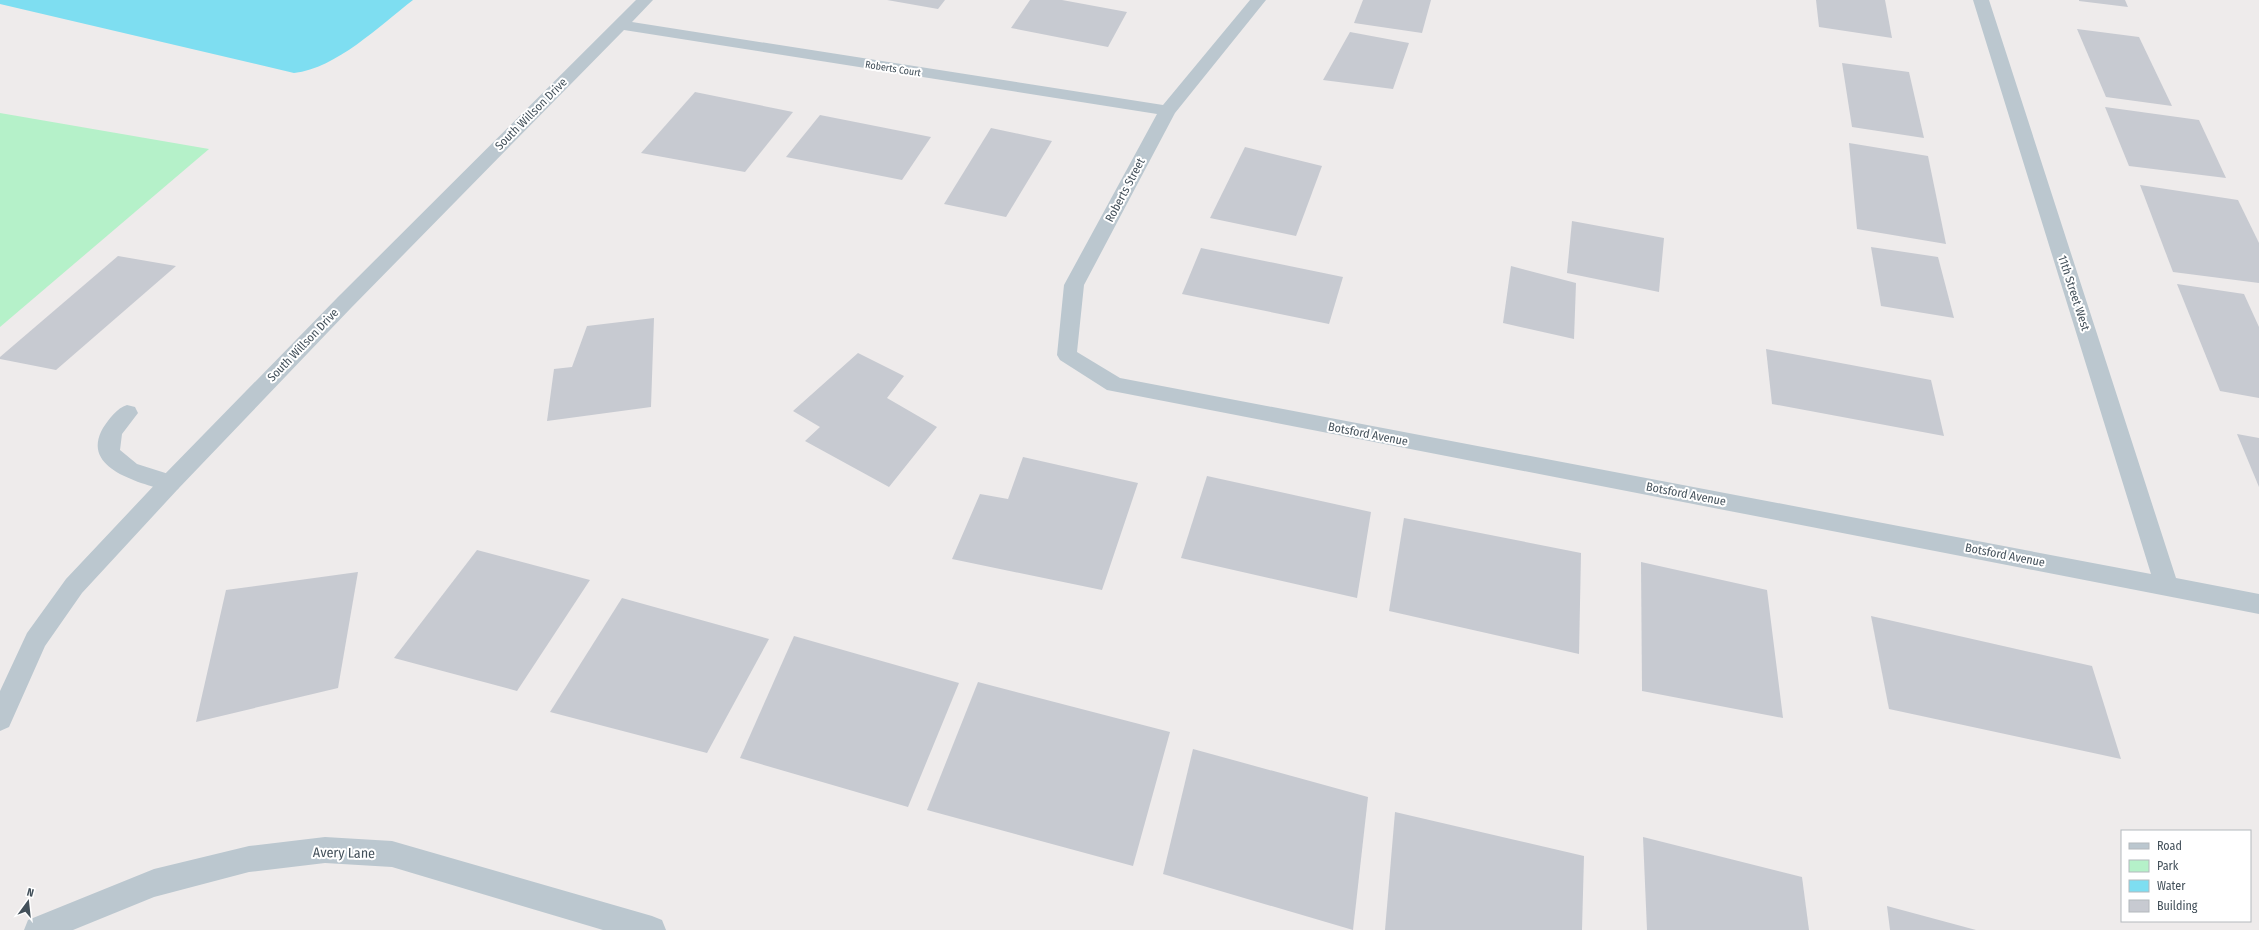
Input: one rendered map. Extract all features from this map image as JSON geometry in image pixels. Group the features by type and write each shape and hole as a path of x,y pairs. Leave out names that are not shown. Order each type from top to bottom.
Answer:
{"street":[{"name":"South Willson Drive","path":"0,719 36,640 74,586 170,483 344,302 645,0"},
{"name":"Roberts Street","path":"1114,385 1067,355 1074,285 1167,111 1258,0"},
{"name":"11th Street West","path":"1981,0 2167,586"},
{"name":"Roberts Court","path":"619,25 1167,111"},
{"name":"Botsford Avenue","path":"1114,385 2259,604"},
{"path":"127,413 112,432 109,453 129,470 170,483"},
{"name":"Avery Lane","path":"38,930 154,883 249,859 325,850 392,854 652,930"}],"green space":[{"path":"0,113 209,149 0,327"}],"water":[{"path":"0,0 413,0 342,55 310,69 294,73 0,4"}],"building":[{"path":"887,0 945,0 938,9"},
{"path":"1030,0 1062,0 1127,12 1108,47 1011,28"},
{"path":"1363,0 1431,0 1422,33 1354,23"},
{"path":"1816,0 1885,0 1892,38 1819,27"},
{"path":"2125,0 2128,7 2079,1"},
{"path":"2077,29 2139,37 2172,106 2106,97"},
{"path":"1350,32 1409,43 1393,89 1323,80"},
{"path":"1842,63 1909,72 1924,138 1852,127"},
{"path":"695,92 793,112 745,172 641,153"},
{"path":"2105,107 2199,120 2226,178 2129,166"},
{"path":"820,115 931,137 902,180 786,157"},
{"path":"991,128 1052,141 1006,217 944,204"},
{"path":"1849,143 1928,156 1946,244 1857,229"},
{"path":"1245,147 1322,166 1296,236 1210,218"},
{"path":"2140,185 2238,200 2259,243 2259,283 2173,272"},
{"path":"1572,221 1664,238 1659,292 1567,273"},
{"path":"1871,247 1938,257 1954,318 1881,306"},
{"path":"1201,248 1343,277 1329,324 1182,294"},
{"path":"118,256 176,266 56,370 0,359 0,357"},
{"path":"1511,266 1576,283 1574,339 1503,323"},
{"path":"2177,284 2244,294 2259,327 2259,398 2220,391"},
{"path":"654,318 651,407 547,421 554,369 572,367 587,326"},
{"path":"1766,349 1931,380 1944,436 1772,404"},
{"path":"858,353 904,376 887,398 937,427 889,487 805,441 820,427 793,411"},
{"path":"2237,434 2259,438 2259,487"},
{"path":"1023,457 1138,483 1102,590 952,559 980,494 1008,499"},
{"path":"1207,476 1371,512 1357,598 1181,558"},
{"path":"1404,518 1581,553 1579,654 1389,611"},
{"path":"477,550 590,580 517,691 394,658"},
{"path":"1641,562 1767,590 1783,718 1642,691"},
{"path":"358,572 338,688 196,722 226,590"},
{"path":"622,598 769,639 707,753 550,712"},
{"path":"1871,616 2092,666 2121,759 1889,709"},
{"path":"794,636 959,683 908,807 740,758"},
{"path":"978,682 1170,732 1133,866 927,810"},
{"path":"1193,749 1368,797 1353,930 1163,874"},
{"path":"1395,812 1584,856 1582,930 1385,930"},
{"path":"1643,837 1802,877 1809,930 1647,930"},
{"path":"1887,906 1976,930 1890,930"}]}
